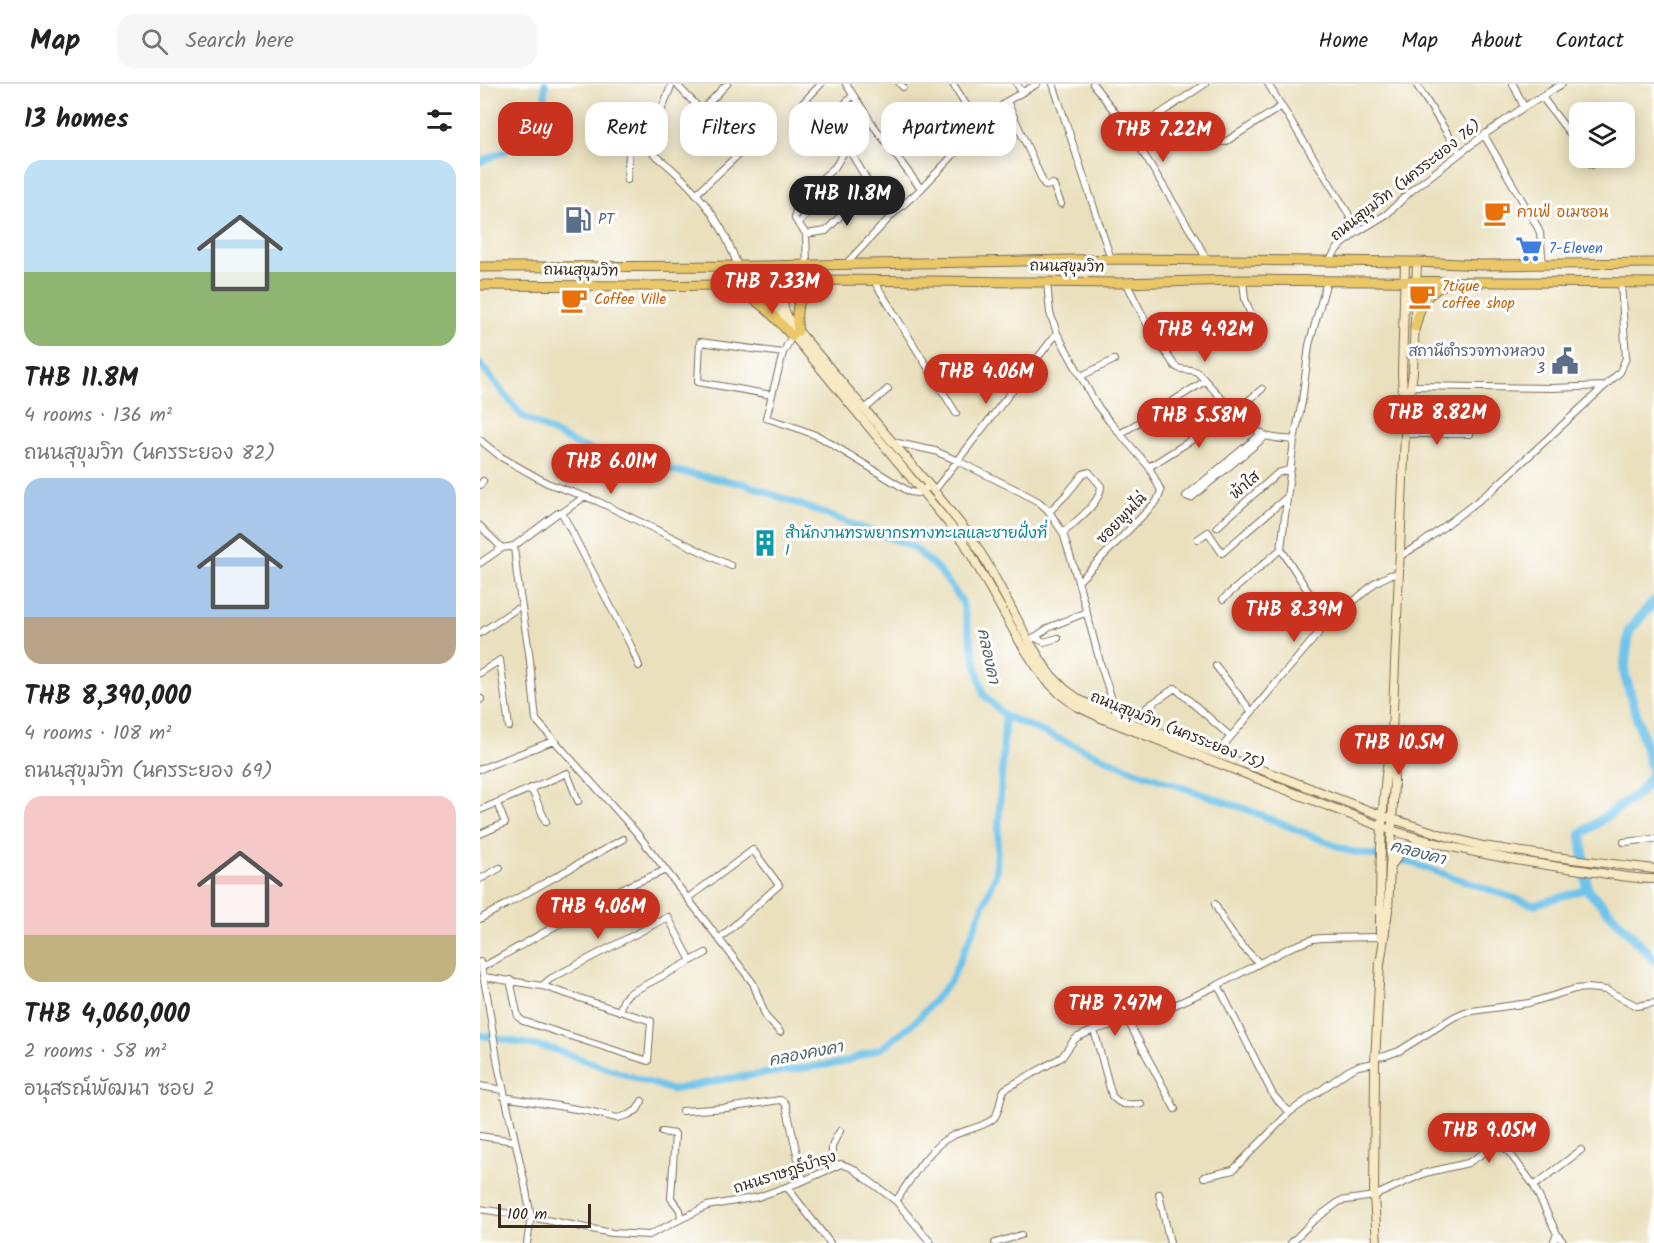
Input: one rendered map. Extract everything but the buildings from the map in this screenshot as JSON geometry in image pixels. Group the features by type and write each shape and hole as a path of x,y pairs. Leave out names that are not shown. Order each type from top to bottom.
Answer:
{"main road":[{"name":"ถนนสุขุมวิท","path":"480,267 774,266 1111,259 1417,262 1481,265 1654,263"},
{"name":"ถนนสุขุมวิท","path":"480,285 644,286 776,284 836,280 1654,283"},
{"path":"795,333 800,301 813,289 836,280"},
{"path":"1415,327 1424,298 1448,282"},
{"path":"727,284 742,291 795,333"}],"street":[{"path":"665,102 672,84"},
{"path":"676,84 694,102"},
{"path":"710,102 727,84"},
{"path":"804,102 820,84"},
{"path":"846,84 873,125 921,189"},
{"path":"952,84 964,102"},
{"path":"1017,84 1022,92"},
{"path":"1037,84 1007,101 1043,182 1046,186 1053,184 1061,204"},
{"path":"1053,84 1111,259"},
{"path":"1093,84 1131,133 1206,259"},
{"path":"1131,133 1204,84"},
{"path":"1268,84 1348,213 1356,233"},
{"path":"1416,84 1460,153"},
{"path":"1513,84 1524,107"},
{"name":"ถนนสุขุมวิท (นครระยอง 76)","path":"1329,261 1337,249 1356,233 1387,214 1460,153 1524,107 1562,84"},
{"path":"845,102 853,95"},
{"path":"1542,97 1569,133"},
{"path":"1218,142 1225,142 1282,106"},
{"path":"1484,135 1537,226 1540,233 1543,265"},
{"path":"627,180 629,156"},
{"path":"657,156 696,194 720,228 738,266"},
{"path":"696,194 737,156"},
{"path":"807,265 806,234 795,219 796,204 809,189 835,167 842,156"},
{"path":"853,156 870,184 893,213"},
{"path":"846,264 893,213 921,189 952,156"},
{"path":"798,224 835,184"},
{"path":"806,234 826,231 870,184"},
{"path":"1405,422 1411,386 1417,262"},
{"path":"1380,965 1388,911 1394,781 1392,733 1405,434 1402,374 1405,263"},
{"name":"ถนนสุขุมวิท (นครระยอง 75)","path":"774,266 777,311 783,323 865,409 929,489 964,542 1029,658 1042,677 1076,706 1101,718 1382,827 1432,842 1486,855 1652,868"},
{"path":"1243,280 1245,298 1256,328"},
{"path":"874,281 957,413"},
{"path":"1322,629 1311,596 1281,549 1294,440 1302,402 1309,345 1326,281"},
{"name":"ซอยพูนไฉ่","path":"1047,282 1050,313 1057,333 1096,404 1149,467 1161,494 1078,582"},
{"path":"1126,282 1150,330 1175,366 1180,370 1194,370 1233,410 1264,434 1294,440"},
{"path":"1400,556 1421,544 1491,491 1620,372 1626,358 1621,283"},
{"path":"795,333 783,353 766,418 819,437 910,492 917,493 929,489 958,461 1057,333"},
{"name":"ถนนสุขุมวิท (นครระยอง 75)","path":"795,333 976,546 1049,673 1080,700 1118,718 1383,816 1449,837 1555,862 1651,879"},
{"path":"772,395 698,382 700,342 783,353"},
{"path":"1081,376 1114,360"},
{"path":"1120,434 1205,381"},
{"path":"1411,386 1552,388 1605,386"},
{"path":"865,409 888,389"},
{"path":"1149,467 1198,436 1262,389"},
{"path":"1234,459 1191,498 1186,496 1264,434"},
{"path":"1405,434 1470,434"},
{"path":"480,440 501,457 547,483 597,501 731,566"},
{"path":"892,441 935,451 958,461 1039,502 1049,512 1063,533 1118,718"},
{"name":"พ้าใส","path":"1216,527 1278,473 1291,469"},
{"path":"1049,512 1083,474 1089,472 1101,486 1101,492 1092,505 1063,533"},
{"path":"480,562 502,548 514,546 584,496"},
{"path":"1198,539 1208,532 1222,552 1287,497"},
{"path":"562,513 631,646 639,666"},
{"path":"480,526 502,548"},
{"path":"514,546 534,714 538,724 636,832 666,870 753,983 766,1017 780,1032"},
{"path":"1223,599 1281,549"},
{"path":"1217,753 1322,629 1376,582 1390,575 1399,574"},
{"path":"480,633 516,609"},
{"path":"1031,639 1050,627 1087,612"},
{"path":"1031,639 1044,642 1058,638"},
{"path":"480,673 500,660 508,727"},
{"path":"1216,666 1251,711"},
{"path":"1147,707 1175,688 1230,736"},
{"path":"1377,1243 1374,1197 1375,1060 1380,965 1381,842 1385,779 1392,733"},
{"path":"480,769 553,741"},
{"path":"480,810 567,773 578,801"},
{"path":"531,788 546,822"},
{"path":"1371,811 1384,793"},
{"path":"480,834 505,823 497,802"},
{"path":"480,919 623,839"},
{"path":"1624,842 1654,839"},
{"path":"1390,867 1408,846 1432,842"},
{"path":"688,898 753,850 779,885 719,939"},
{"path":"480,879 500,868"},
{"path":"527,1243 531,1217 498,1065 481,965 621,890 666,870"},
{"path":"1215,904 1238,943 1259,963"},
{"path":"542,986 550,979 668,917 691,961"},
{"path":"896,1201 939,1144 992,1119 1000,1107 1001,1095 1005,1089 1062,1057 1074,1040 1094,1030 1162,1011 1289,948 1313,939 1380,937"},
{"path":"619,1011 628,994 706,953"},
{"path":"484,976 510,980 542,986 651,1021 648,1061 520,1019 510,980"},
{"path":"1218,985 1273,1095 1290,1112"},
{"path":"1204,1177 1233,1170 1290,1112 1348,1071 1399,1051 1465,1012 1529,1003 1575,989 1588,988 1606,990 1637,1006 1654,1003"},
{"path":"1128,1021 1175,1109"},
{"path":"1094,1030 1112,1096 1118,1103 1141,1104"},
{"path":"480,1086 617,1118 637,1110 642,1101"},
{"path":"682,1111 727,1108 780,1100 784,1102 803,1181"},
{"path":"836,1166 831,1146 840,1131"},
{"path":"662,1132 675,1134 671,1198 680,1210 681,1219"},
{"path":"480,1136 514,1141"},
{"path":"1291,1243 1313,1221 1340,1201 1374,1197 1425,1173 1468,1162 1496,1145 1505,1147 1534,1186 1557,1234 1564,1243"},
{"path":"1534,1186 1581,1150"},
{"name":"ถนนราษฎร์บำรุง","path":"480,1209 612,1233 643,1235 655,1233 707,1206 758,1197 841,1164 852,1168 896,1201 931,1243"},
{"path":"787,1186 830,1243"},
{"path":"1159,1194 1170,1243"},
{"path":"1553,1243 1557,1234"},
{"path":"995,1243 1021,1235"}],"waterway":[{"path":"480,162 512,148 544,111 545,84"},
{"name":"คลองคา","path":"480,364 522,416 575,444 633,463 745,484 913,547 938,569 962,601 983,694 1005,716 1135,771 1243,808 1349,851 1409,862 1534,905 1587,889"},
{"path":"1654,601 1629,631 1624,672 1653,773 1639,793 1581,834 1587,889 1654,959"},
{"name":"คลองคงคา","path":"480,1035 553,1049 672,1090 725,1079 841,1063 882,1048 916,1021 950,982 996,874 1005,716"}],"place":[{"name":"คาเฟ่ อเมซอน","path":"1497,213"},
{"name":"PT","path":"578,220"},
{"name":"7-Eleven","path":"1529,249"},
{"name":"7tique coffee shop","path":"1422,296"},
{"name":"Coffee Ville","path":"574,300"},
{"name":"สถานีตำรวจทางหลวง 3","path":"1565,361"},
{"name":"สำนักงานทรพยากรทางทะเลและชายฝั่งที่ 1","path":"765,543"}]}
